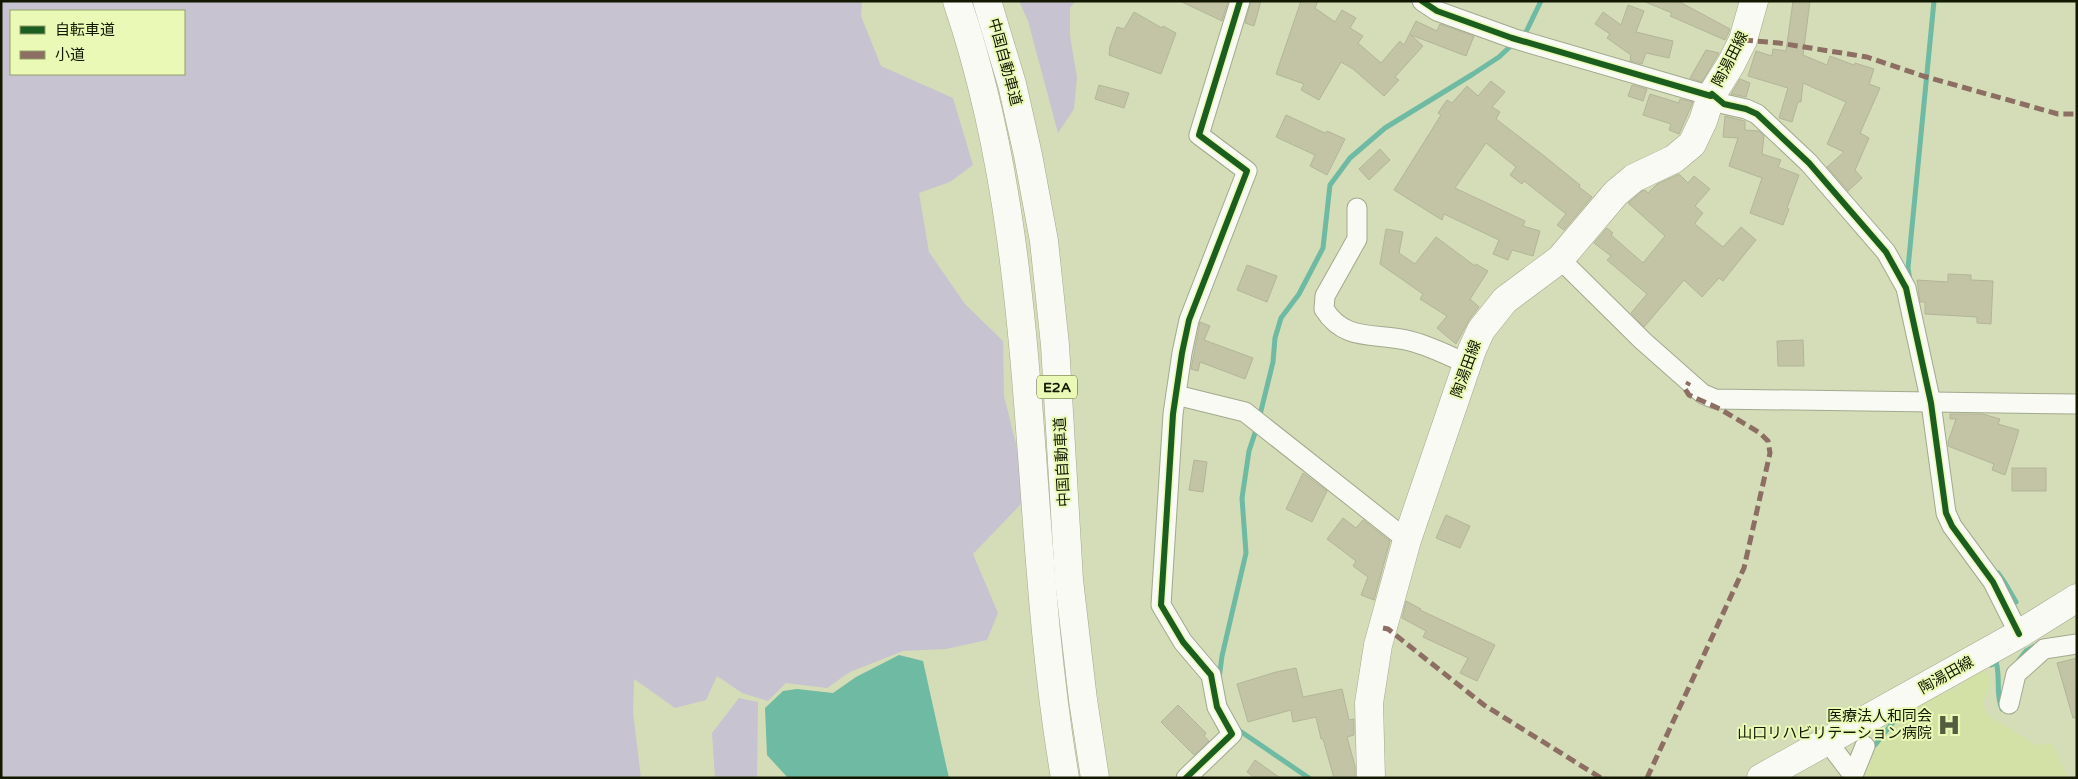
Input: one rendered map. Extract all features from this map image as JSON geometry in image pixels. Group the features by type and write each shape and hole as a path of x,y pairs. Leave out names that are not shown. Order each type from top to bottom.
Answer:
{"main road":[{"name":"中国自動車道","path":"957,1 984,90 1010,223 1025,349 1043,591 1054,703 1065,778"},
{"name":"中国自動車道","path":"988,1 1012,84 1044,241 1055,345 1069,580 1083,700 1095,778"},
{"name":"陶湯田線","path":"1371,778 1369,702 1378,644 1407,540 1467,364 1481,330 1505,300 1560,259 1616,193 1634,178 1674,159 1692,144 1712,95 1743,40 1754,1"},
{"name":"陶湯田線","path":"1761,778 2019,634 2077,598"}],"street":[{"path":"1186,778 1232,734 1217,707 1211,675 1182,642 1161,605 1176,395 1189,320 1246,171 1199,135 1240,1"},
{"path":"1422,1 1436,11 1520,41 1712,95 1724,104 1746,109 1757,114 1809,163 1886,252 1906,288 1931,403 1946,513 1952,526 1993,582 2019,634"},
{"path":"1357,208 1358,239 1325,296 1324,309 1330,320 1349,333 1399,338 1423,344 1467,364"},
{"path":"1560,259 1649,347 1703,394 1715,399 2077,404"},
{"path":"1176,395 1245,412 1407,540"},
{"path":"2009,704 2016,674 2044,650 2077,644"},
{"path":"1826,741 1853,776"},
{"path":"1853,776 1865,746"}],"shaded area":[{"path":"1,1 862,1 861,16 881,66 953,98 973,165 950,182 919,193 929,252 965,304 1003,341 1004,396 1016,444 1025,500 973,554 998,613 987,640 946,649 903,651 850,672 827,688 786,683 768,701 742,693 717,676 706,700 675,708 634,679 633,712 641,778 1,778"},
{"path":"1019,1 1075,1 1070,8 1070,36 1077,77 1074,109 1058,133 1028,21"},
{"name":"医療法人和同会 山口リハビリテーション病院","path":"1982,670 1990,675 1990,686 1983,702 1986,714 2033,743 2038,745 2052,743 2068,778 1864,778 1877,747 1906,709 1953,690"},
{"path":"739,698 758,702 757,778 715,778 712,733"}],"water":[{"path":"899,655 923,661 949,778 788,778 767,755 765,708 783,691 797,689 833,693 856,677"}],"building":[{"path":"1180,1 1228,1 1222,21"},
{"path":"1251,1 1261,1 1254,26 1245,23"},
{"path":"1301,1 1318,1 1315,8 1335,22 1342,10 1356,18 1350,28 1363,36 1358,43 1381,63 1400,41 1404,45 1416,21 1437,31 1440,24 1474,36 1466,56 1411,35 1423,46 1395,77 1399,80 1384,96 1353,69 1341,62 1319,100 1301,90 1304,84 1276,74"},
{"path":"1643,1 1678,1 1730,29 1725,40 1670,16 1672,13"},
{"path":"1793,1 1810,1 1803,55 1827,65 1830,56 1854,65 1855,63 1874,69 1869,84 1880,88 1860,133 1869,138 1855,170 1862,178 1848,191 1827,167 1844,152 1827,144 1846,102 1803,83 1801,102 1798,102 1792,122 1779,118 1788,88 1748,76 1756,51 1772,56 1773,49 1786,51"},
{"path":"1628,5 1644,11 1636,32 1673,41 1669,58 1646,53 1642,64 1630,61 1631,55 1607,38 1610,34 1595,24 1603,12 1621,25"},
{"path":"1134,12 1162,28 1163,26 1176,33 1161,74 1109,55 1110,46 1117,27 1124,29"},
{"path":"1706,50 1719,53 1702,82 1690,78"},
{"path":"1740,79 1750,83 1746,97 1731,94"},
{"path":"1491,81 1505,92 1492,107 1500,112 1496,119 1580,185 1579,187 1592,197 1564,230 1557,225 1566,214 1524,181 1522,184 1510,175 1516,167 1486,143 1455,188 1525,221 1523,226 1540,231 1533,256 1512,250 1508,260 1493,254 1499,240 1444,214 1442,220 1394,190 1441,115 1438,113 1447,100 1452,103 1467,86 1478,96"},
{"path":"1099,85 1129,93 1124,108 1095,99"},
{"path":"1632,85 1647,89 1643,101 1628,96"},
{"path":"1650,94 1679,103 1680,99 1693,102 1679,134 1669,130 1671,124 1643,115"},
{"path":"1286,115 1325,133 1327,131 1345,139 1327,175 1310,166 1315,155 1276,137"},
{"path":"1725,116 1745,121 1745,130 1759,131 1764,136 1762,154 1781,160 1778,167 1799,175 1783,225 1750,213 1762,178 1729,166 1738,138 1723,137"},
{"path":"1380,149 1390,160 1369,180 1359,169"},
{"path":"1679,174 1688,183 1694,176 1710,189 1695,206 1703,213 1695,223 1696,225 1723,247 1741,227 1756,240 1723,281 1719,278 1702,297 1684,280 1644,327 1631,313 1647,294 1607,260 1611,256 1594,243 1607,228 1613,233 1611,235 1643,263 1665,236 1628,203 1642,191 1645,190 1648,193 1657,184"},
{"path":"1386,229 1403,232 1399,253 1415,264 1436,237 1475,266 1476,264 1488,271 1470,299 1479,307 1469,320 1456,344 1437,328 1447,316 1420,299 1423,294 1380,264"},
{"path":"1247,265 1277,276 1267,302 1237,290"},
{"path":"1948,274 1971,275 1971,280 1993,281 1991,324 1977,323 1977,317 1925,314 1925,302 1920,302 1917,280 1948,282"},
{"path":"1200,322 1210,326 1204,340 1253,358 1245,379 1200,362 1198,371 1191,369"},
{"path":"1803,340 1804,366 1778,366 1777,341"},
{"path":"1950,414 1983,414 2000,419 1998,424 2019,430 2005,475 1992,470 1994,464 1948,446 1956,419 1950,419"},
{"path":"1194,460 1207,462 1203,492 1189,490"},
{"path":"2012,468 2046,468 2046,491 2012,491"},
{"path":"1303,473 1327,491 1312,522 1286,509"},
{"path":"1446,515 1470,526 1460,548 1436,538"},
{"path":"1343,518 1356,528 1363,520 1390,541 1374,600 1361,595 1368,577 1353,566 1356,561 1327,539"},
{"path":"1406,601 1420,610 1495,645 1477,681 1460,673 1468,658 1423,637 1426,631 1402,618"},
{"path":"2077,658 2077,718 2073,718 2057,663"},
{"path":"1296,668 1303,697 1342,689 1349,720 1354,719 1354,735 1347,737 1355,766 1355,778 1334,778 1316,717 1293,722 1291,710 1248,722 1237,684"},
{"path":"1178,705 1206,733 1204,736 1209,741 1194,755 1161,722"},
{"path":"1255,760 1280,778 1255,778 1247,772"}],"waterway":[{"path":"1522,35 1526,32 1541,1"},
{"path":"1910,281 1908,268 1934,1"},
{"path":"1259,419 1273,362 1275,338 1281,318 1299,294 1323,248 1330,185 1350,158 1385,128 1499,57 1514,43"},
{"path":"1219,679 1222,656 1246,553 1242,498 1249,451 1257,427"},
{"path":"1998,573 2016,602"},
{"path":"2019,660 2026,651 2035,646"},
{"path":"1991,665 1996,662 1999,698 2002,709"},
{"path":"1875,745 1898,716"},
{"path":"1237,729 1309,778"}],"marked path":[{"path":"1743,40 1779,43 1867,57 1923,76 2058,114 2077,114"},
{"path":"1647,778 1744,568 1770,453 1768,441 1760,433 1720,409 1689,395 1685,389 1689,382"},
{"path":"1383,628 1388,629 1484,705 1601,778"}],"cycle path":[{"path":"1186,778 1232,734 1217,707 1211,675 1183,642 1161,605 1173,414 1182,353 1189,320 1247,171 1199,135 1240,1"},
{"path":"1422,1 1437,11 1512,38 1711,96"},
{"path":"1712,94 1724,104 1746,109 1757,114 1809,163 1886,252 1906,288 1931,403 1946,513 1952,526 1993,582 2019,634"}],"place":[{"name":"医療法人和同会 山口リハビリテーション病院","path":"1949,725"}]}
